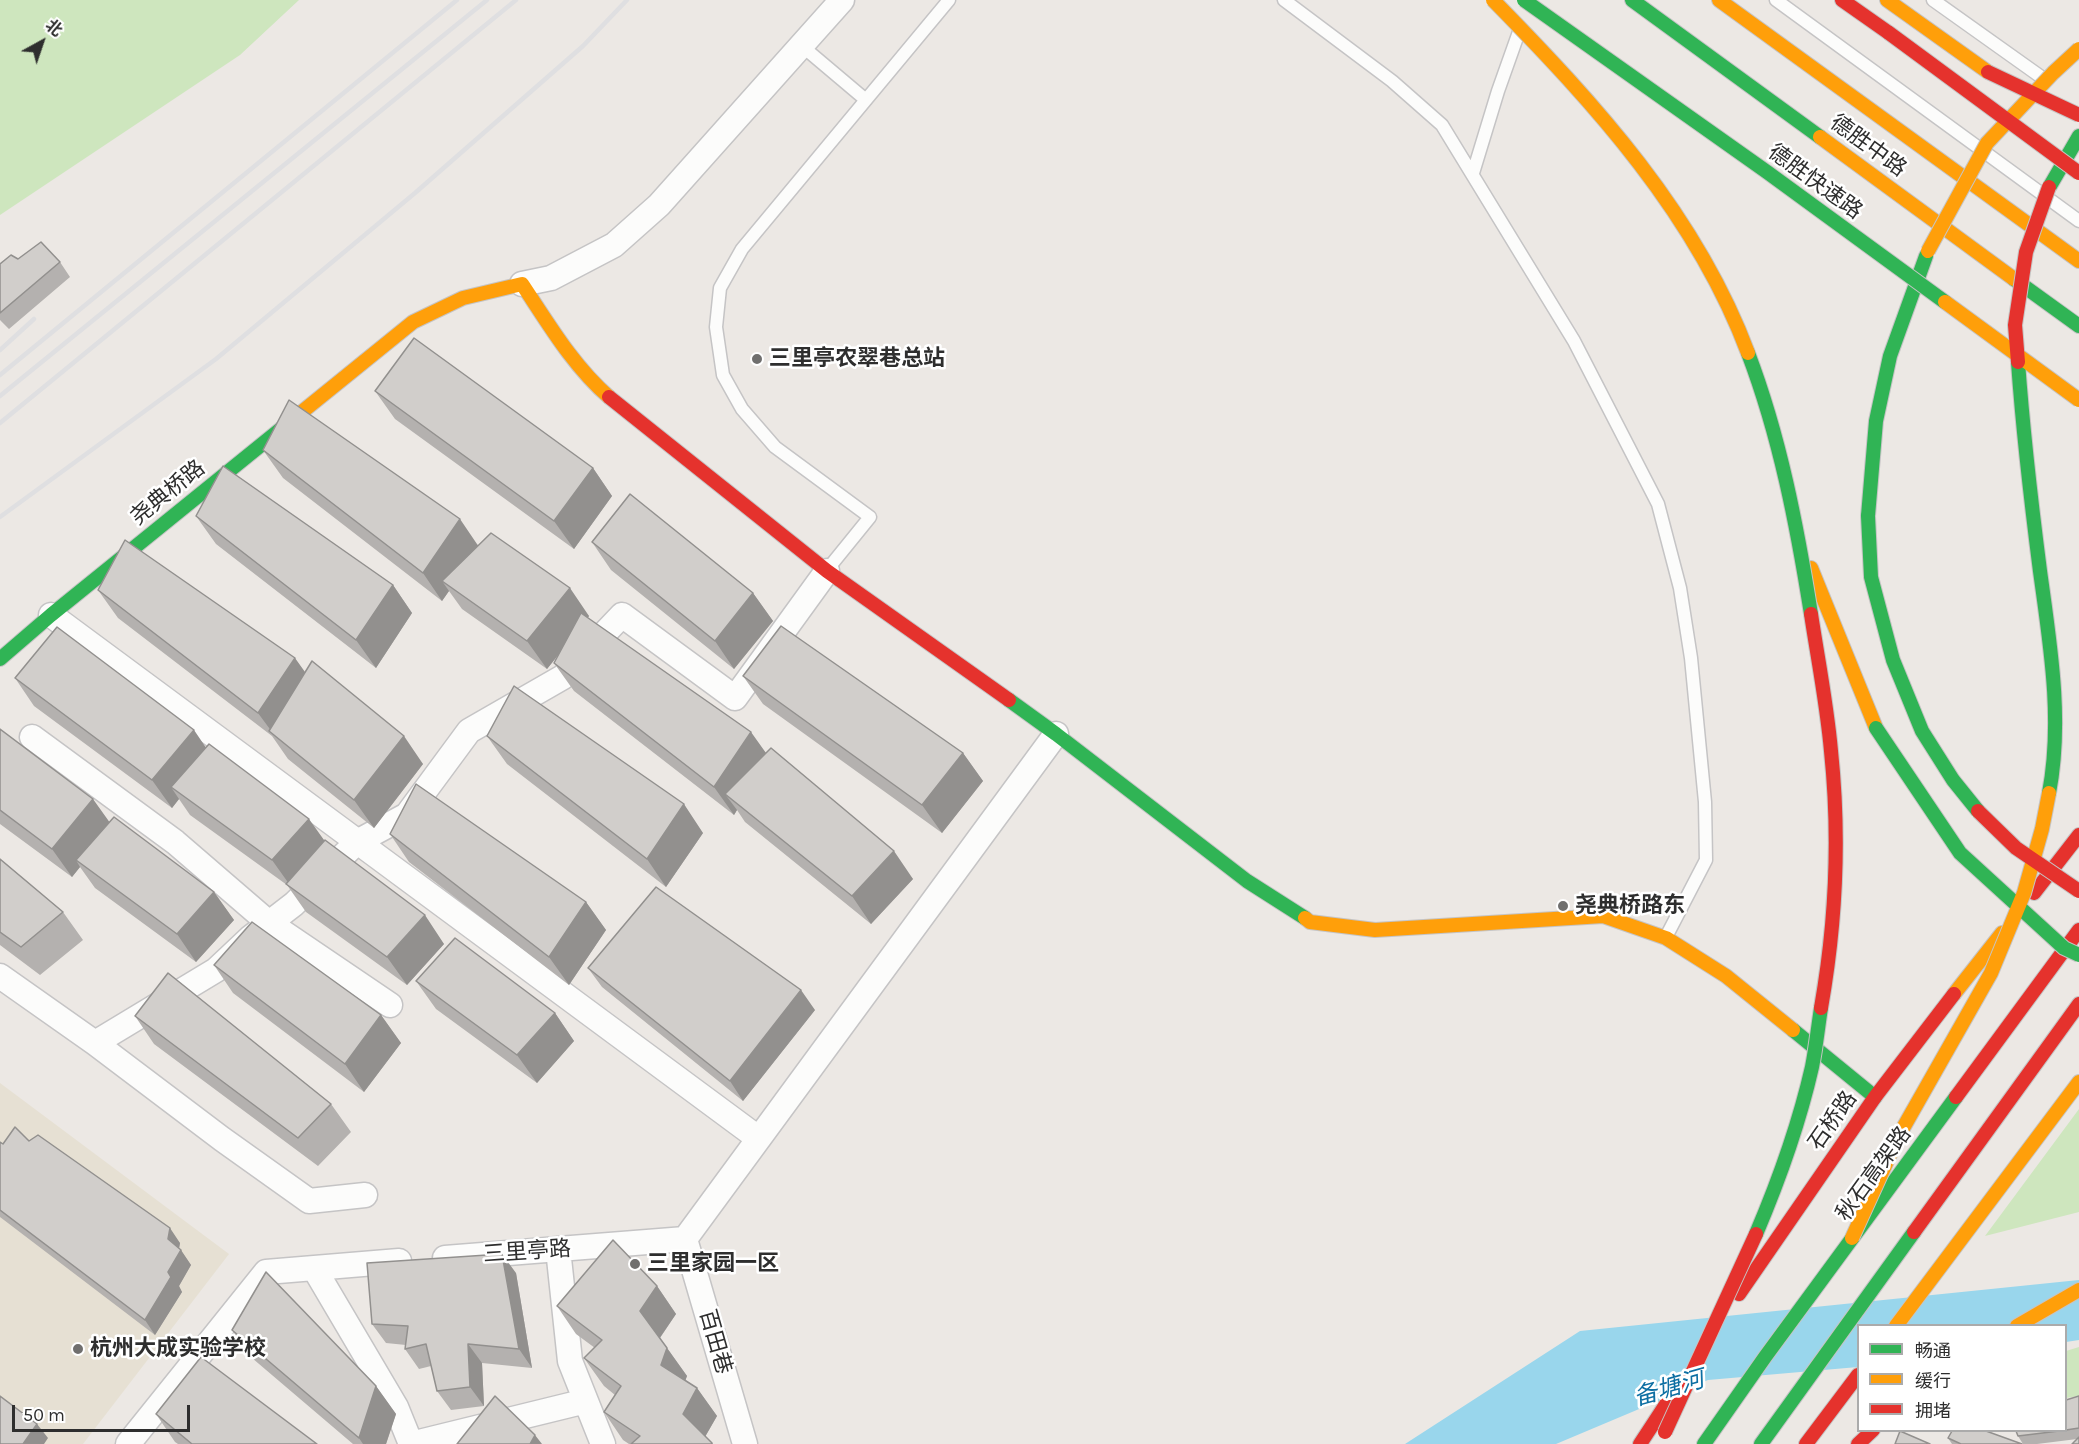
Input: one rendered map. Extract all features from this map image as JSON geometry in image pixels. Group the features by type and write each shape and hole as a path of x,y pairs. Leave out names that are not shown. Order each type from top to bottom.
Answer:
{"main road":[{"path":"1493,0 1588,102 1640,164 1702,255 1740,331 1767,402 1785,470 1798,533 1825,699 1833,771 1834,908 1826,980 1812,1069 1786,1156 1754,1238 1660,1444"},
{"name":"德胜快速路","path":"1524,0 1767,172 2079,400"},
{"name":"德胜中路","path":"1632,0 2079,326"},
{"name":"德胜中路","path":"1719,0 2079,261"},
{"path":"1842,0 2079,173"},
{"path":"1887,0 1988,72 2079,115"},
{"path":"2079,49 1987,143 1928,251 1890,356 1876,421 1868,516 1871,577 1893,660 1922,731 1953,780 1984,818 2016,848 2079,891"},
{"path":"1852,1238 1898,1137 1991,973 2024,893 2042,828 2051,783 2055,720 2052,659 2024,446 2015,325 2026,252 2049,187 2079,136"},
{"path":"522,284 565,348 594,384 827,571 1056,734 1247,881 1310,922 1375,930 1603,916 1666,938 1726,976 1875,1097"},
{"name":"尧典桥路","path":"0,659 51,615 413,322 463,298 522,284"},
{"path":"1798,533 1834,628 1876,728 1960,853 2064,948 2079,955"},
{"name":"石桥路","path":"1640,1444 1772,1245 1875,1097 2079,835"},
{"name":"秋石高架路","path":"1704,1444 1765,1357 2079,930"},
{"path":"1761,1444 2079,1004"},
{"path":"1897,1324 2079,1082"},
{"path":"2020,1324 2079,1290"},
{"path":"1806,1444 1857,1376"},
{"path":"1858,1444 1872,1432"}],"street":[{"path":"522,284 551,278 614,245 659,205 842,0"},
{"path":"95,1043 216,970 250,938 294,904 357,842 407,814 469,731 563,677 622,615 735,698 827,571"},
{"path":"51,615 758,1138"},
{"path":"685,1239 1056,734"},
{"path":"32,737 175,842 269,923 390,1005"},
{"path":"0,976 309,1201 365,1195"},
{"name":"三里亭路","path":"128,1444 266,1272 685,1239"},
{"name":"百田巷","path":"685,1239 745,1444"},
{"path":"558,1249 570,1361 603,1444"},
{"path":"314,1268 396,1407 411,1444 586,1401"}],"lane":[{"path":"827,571 870,517 776,447 742,409 723,375 716,327 720,288 742,249 948,0"},
{"path":"1284,0 1392,81 1442,124 1574,341 1658,504 1680,588 1691,657 1705,802 1706,860 1666,938"},
{"path":"1473,173 1512,48 1532,0"},
{"path":"1776,0 2079,221"},
{"path":"1933,0 2069,97"},
{"path":"802,46 866,100"}],"shaded area":[{"name":"杭州大成实验学校","path":"0,1083 229,1254 83,1444 0,1444"}],"green space":[{"path":"0,0 299,0 240,55 0,215"},
{"path":"2079,1109 2079,1212 1985,1236"},
{"path":"2079,1347 2079,1396 2067,1398 2067,1351"}],"water":[{"name":"备塘河","path":"2079,1280 2079,1340 2067,1342 2067,1324 1857,1324 1857,1367 1708,1380 1556,1444 1405,1444 1580,1331"}],"building":[{"path":"41,242 60,262 0,313 0,264 11,255 18,259"},
{"path":"414,338 593,468 554,521 375,391"},
{"path":"289,400 460,519 423,573 263,450"},
{"path":"223,466 393,585 356,640 196,516"},
{"path":"630,494 753,593 715,641 592,542"},
{"path":"491,533 570,588 527,641 442,581"},
{"path":"125,540 295,658 258,713 98,590"},
{"path":"581,613 751,732 714,787 554,663"},
{"path":"781,626 963,753 922,805 743,676"},
{"path":"57,627 194,730 152,780 15,678"},
{"path":"312,661 404,736 354,800 269,731"},
{"path":"514,686 684,804 647,859 487,736"},
{"path":"0,729 93,799 52,849 0,810"},
{"path":"209,744 309,819 272,860 171,787"},
{"path":"771,748 894,851 852,896 725,794"},
{"path":"416,784 586,902 549,957 390,834"},
{"path":"114,817 214,892 177,934 76,860"},
{"path":"325,840 425,915 387,957 286,884"},
{"path":"0,859 63,912 21,947 0,932"},
{"path":"656,887 801,990 730,1081 588,968"},
{"path":"252,922 381,1015 345,1064 214,965"},
{"path":"455,938 555,1013 517,1055 416,981"},
{"path":"168,973 331,1104 298,1138 135,1016"},
{"path":"15,1127 29,1141 38,1135 170,1228 168,1239 181,1250 168,1272 171,1277 145,1320 0,1210 0,1142 3,1144"},
{"path":"613,1240 657,1286 640,1311 667,1348 661,1365 697,1388 683,1414 712,1444 631,1444 640,1436 604,1412 621,1386 584,1358 602,1340 557,1306"},
{"path":"502,1254 519,1349 468,1344 470,1387 437,1391 426,1344 405,1349 408,1326 372,1324 367,1263"},
{"path":"266,1272 376,1386 359,1438 232,1330"},
{"path":"201,1357 317,1444 192,1444 156,1414"},
{"path":"0,1396 37,1424 23,1444 0,1444"},
{"path":"495,1396 535,1435 530,1444 457,1444"},
{"path":"2079,1396 2079,1428 2067,1430 2067,1400"},
{"path":"1900,1432 1902,1432 1930,1444 1895,1444"},
{"path":"1951,1432 1989,1432 2022,1444 1961,1444 1948,1438"},
{"path":"2016,1432 2051,1432 2018,1436"},
{"path":"2079,1437 2079,1444 2072,1444"}],"railway":[{"path":"0,375 457,0"},
{"path":"0,396 487,0"},
{"path":"0,423 516,0"},
{"path":"0,517 216,359 415,193 583,46 627,0"},
{"path":"0,350 34,319"}],"traffic: fast":[{"path":"1524,0 1767,172 1945,302"},
{"path":"1632,0 1820,137"},
{"path":"2050,186 2079,136"},
{"path":"1868,516 1876,421 1890,356 1926,256"},
{"path":"2014,279 2079,326"},
{"path":"1748,353 1769,417 1786,482 1811,614"},
{"path":"2018,362 2027,466 2054,682 2055,738 2049,793"},
{"path":"0,659 287,424"},
{"path":"1868,516 1871,577 1893,660 1922,731 1953,780 1978,811"},
{"path":"1009,700 1247,881 1305,918"},
{"path":"1876,728 1960,853 2064,948 2079,955"},
{"path":"1756,1234 1795,1131 1812,1067 1821,1008"},
{"path":"1793,1030 1875,1097"},
{"path":"1704,1444 1956,1097"},
{"path":"1761,1444 1914,1232"}],"traffic: slow":[{"path":"1493,0 1569,79 1639,163 1701,254 1726,302 1748,353"},
{"path":"1719,0 2079,261"},
{"path":"1887,0 1988,72"},
{"path":"1928,251 1987,143 2079,49"},
{"path":"1820,137 2014,279"},
{"path":"287,424 413,322 463,298 522,284 573,358 609,397"},
{"path":"1945,302 2079,400"},
{"path":"1811,568 1876,728"},
{"path":"1852,1238 1898,1137 1991,973 2024,893 2042,829 2049,793"},
{"path":"1305,918 1310,922 1375,930 1603,916 1666,938 1726,976 1793,1030"},
{"path":"1954,994 2002,933"},
{"path":"1898,1324 2079,1082"},
{"path":"2020,1324 2079,1290"}],"traffic: jam":[{"path":"1842,0 1889,33"},
{"path":"1889,33 2079,173"},
{"path":"1988,72 2079,115"},
{"path":"2018,362 2015,325 2026,252 2049,187"},
{"path":"609,397 827,571 1009,700"},
{"path":"1811,614 1829,734 1834,783 1836,848 1833,912 1821,1008"},
{"path":"1978,811 2016,848 2079,891"},
{"path":"2034,893 2079,835"},
{"path":"1956,1097 2079,930"},
{"path":"1739,1294 1875,1097 1954,994"},
{"path":"1914,1232 2079,1004"},
{"path":"1665,1432 1756,1234"},
{"path":"1806,1444 1857,1376"},
{"path":"1640,1444 1674,1392"},
{"path":"1858,1444 1871,1432"}],"place":[{"name":"三里亭农翠巷总站","path":"757,359"},
{"name":"尧典桥路东","path":"1563,906"},
{"name":"三里家园一区","path":"635,1264"},
{"name":"杭州大成实验学校","path":"78,1349"}]}
